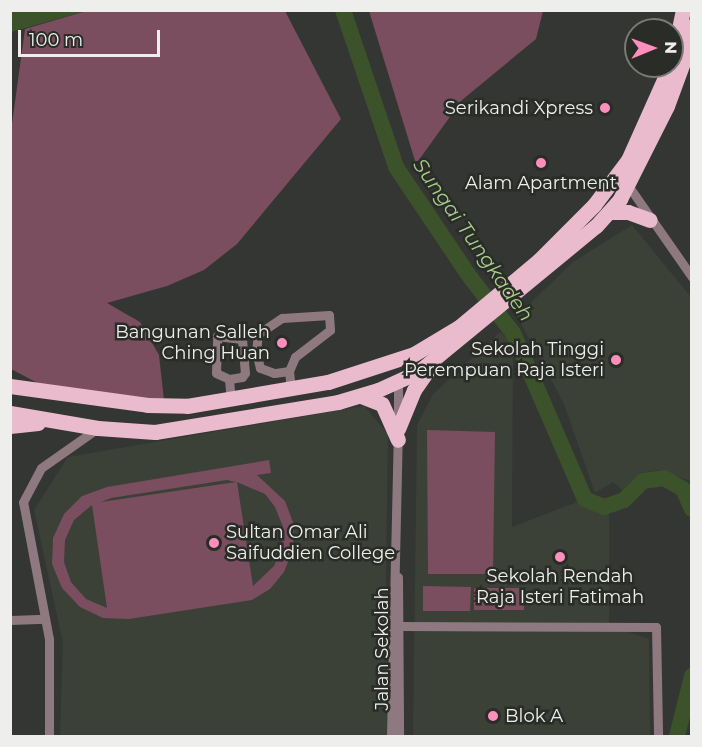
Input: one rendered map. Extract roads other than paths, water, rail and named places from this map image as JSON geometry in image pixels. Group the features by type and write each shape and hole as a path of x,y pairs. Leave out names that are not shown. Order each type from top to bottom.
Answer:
{"main road":[{"path":"398,435 414,390 434,362 478,318 609,212 628,186 678,78 692,26"},
{"path":"512,290 581,219 619,172 664,78"},
{"path":"609,212 628,212 650,220"},
{"path":"328,382 428,347 478,318"},
{"path":"398,381 428,347"},
{"path":"10,413 98,428 179,429 361,396 398,381 434,362"},
{"path":"10,386 158,405 231,400 328,382 379,377 398,381"},
{"path":"10,378 26,389"},
{"path":"361,396 381,404 398,435"},
{"path":"10,426 52,421"}],"street":[{"path":"619,172 650,220 692,276"},
{"path":"289,371 274,373 260,368 256,352 258,334 282,318 329,315 330,330 300,349 289,371 291,389"},
{"path":"217,336 242,339 244,375 229,379 216,373 217,336"},
{"path":"229,379 231,400"},
{"name":"Jalan Sekolah","path":"398,381 399,736"},
{"path":"49,736 49,639 24,520 26,491 41,468 98,428"},
{"name":"Jalan Sekolah","path":"391,736 392,602 397,562"},
{"path":"10,620 45,619"},
{"path":"399,626 656,627 658,736"}],"waterway":[{"name":"Sungai Tungkadeh","path":"343,10 396,167 470,277 513,333 585,499 604,507 624,500 643,481 664,478 683,489 692,509"},
{"name":"Sungai Tungkadeh","path":"677,736 692,676"}],"place":[{"name":"Serikandi Xpress","path":"605,108"},
{"name":"Alam Apartment","path":"541,163"},
{"name":"Bangunan Salleh Ching Huan","path":"282,343"},
{"name":"Sekolah Tinggi Perempuan Raja Isteri","path":"616,360"},
{"name":"Sultan Omar Ali Saifuddien College","path":"214,543"},
{"name":"Sekolah Rendah Raja Isteri Fatimah","path":"560,557"},
{"name":"Blok A","path":"493,716"}]}
